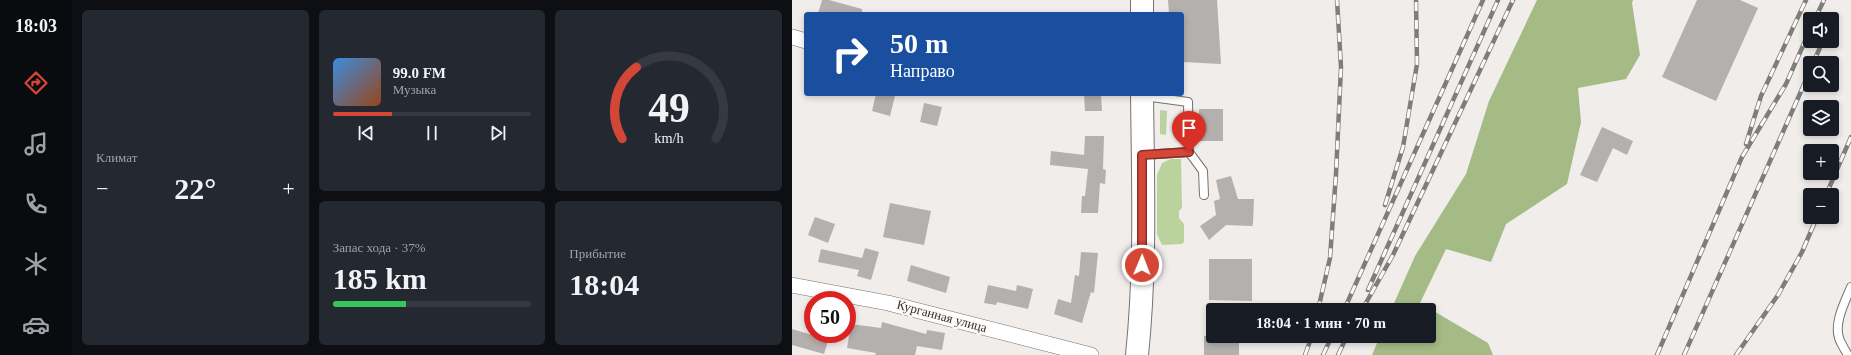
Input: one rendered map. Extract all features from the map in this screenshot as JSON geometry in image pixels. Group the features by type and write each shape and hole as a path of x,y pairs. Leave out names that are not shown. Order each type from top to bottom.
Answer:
{"main road":[{"path":"1142,0 1142,12"},
{"path":"1137,355 1141,322 1142,96"}],"street":[{"path":"792,37 804,40"},
{"name":"Курганная улица","path":"792,285 888,302 1091,355"}],"lane":[{"path":"1149,96 1188,102 1189,152 1203,171 1204,195"},
{"path":"1142,155 1189,152"},
{"path":"1848,355 1839,338 1838,324 1843,305 1851,287"}],"green space":[{"path":"1537,0 1633,0 1632,3 1640,55 1626,79 1578,88 1581,122 1567,184 1506,224 1491,262 1446,249 1420,303 1394,303 1415,256 1466,174 1489,101"},
{"path":"1160,110 1167,111 1166,135 1160,134"},
{"path":"1171,159 1181,159 1182,208 1179,211 1179,218 1184,224 1184,242 1182,244 1162,245 1157,234 1157,175 1162,163"},
{"path":"1436,312 1488,343 1493,355 1372,355 1377,343 1436,343"}],"building":[{"path":"822,0 829,0 862,9 862,12 819,12"},
{"path":"1168,0 1217,0 1221,64 1184,62 1184,12 1169,12"},
{"path":"1697,0 1740,0 1758,8 1716,101 1662,77"},
{"path":"876,96 895,96 890,116 872,111"},
{"path":"1084,96 1101,96 1102,111 1085,111"},
{"path":"924,103 942,107 937,126 920,122"},
{"path":"1199,109 1223,109 1223,141 1198,141"},
{"path":"1602,127 1633,141 1627,155 1613,148 1597,182 1580,175"},
{"path":"1085,136 1104,136 1103,169 1106,170 1105,184 1100,183 1098,213 1081,213 1082,196 1085,196 1088,169 1050,165 1051,151 1084,155"},
{"path":"1231,176 1238,199 1254,199 1253,224 1252,226 1226,225 1209,240 1200,226 1216,215 1214,201 1220,199 1216,180"},
{"path":"890,203 931,211 924,245 883,237"},
{"path":"815,217 835,224 828,243 808,235"},
{"path":"865,248 879,252 871,280 857,276 859,270 818,262 821,249 862,258"},
{"path":"1081,252 1098,253 1094,293 1091,292 1082,323 1054,314 1058,299 1071,303 1075,275 1079,276"},
{"path":"1209,259 1252,259 1252,301 1209,300"},
{"path":"911,265 950,277 946,293 907,281"},
{"path":"988,285 1016,291 1017,285 1033,289 1028,309 997,302 996,305 984,303"},
{"path":"882,322 926,334 927,330 945,333 942,350 917,346 915,355 875,355 876,353 847,348 848,343 856,343 856,325 881,328"},
{"path":"792,329 804,333 804,343 827,343 824,354 792,345"},
{"path":"1204,336 1206,336 1206,343 1239,343 1239,355 1204,355"}],"railway":[{"path":"1320,303 1330,258 1336,174 1341,67 1337,0"},
{"path":"1385,205 1403,147 1417,64 1416,0"},
{"path":"1347,303 1483,0"},
{"path":"1368,290 1498,0"},
{"path":"1366,303 1393,255 1513,0"},
{"path":"1746,144 1761,96 1806,0"},
{"path":"1818,12 1824,0"},
{"path":"1657,355 1742,157 1786,84 1803,46"},
{"path":"1816,56 1820,48"},
{"path":"1684,355 1803,87"},
{"path":"1829,188 1851,137"},
{"path":"1736,355 1778,295 1802,252 1814,224"},
{"path":"1305,355 1309,343"},
{"path":"1323,355 1329,343"},
{"path":"1338,355 1344,343"}],"route":[{"path":"1142,265 1142,155 1189,152"}]}
